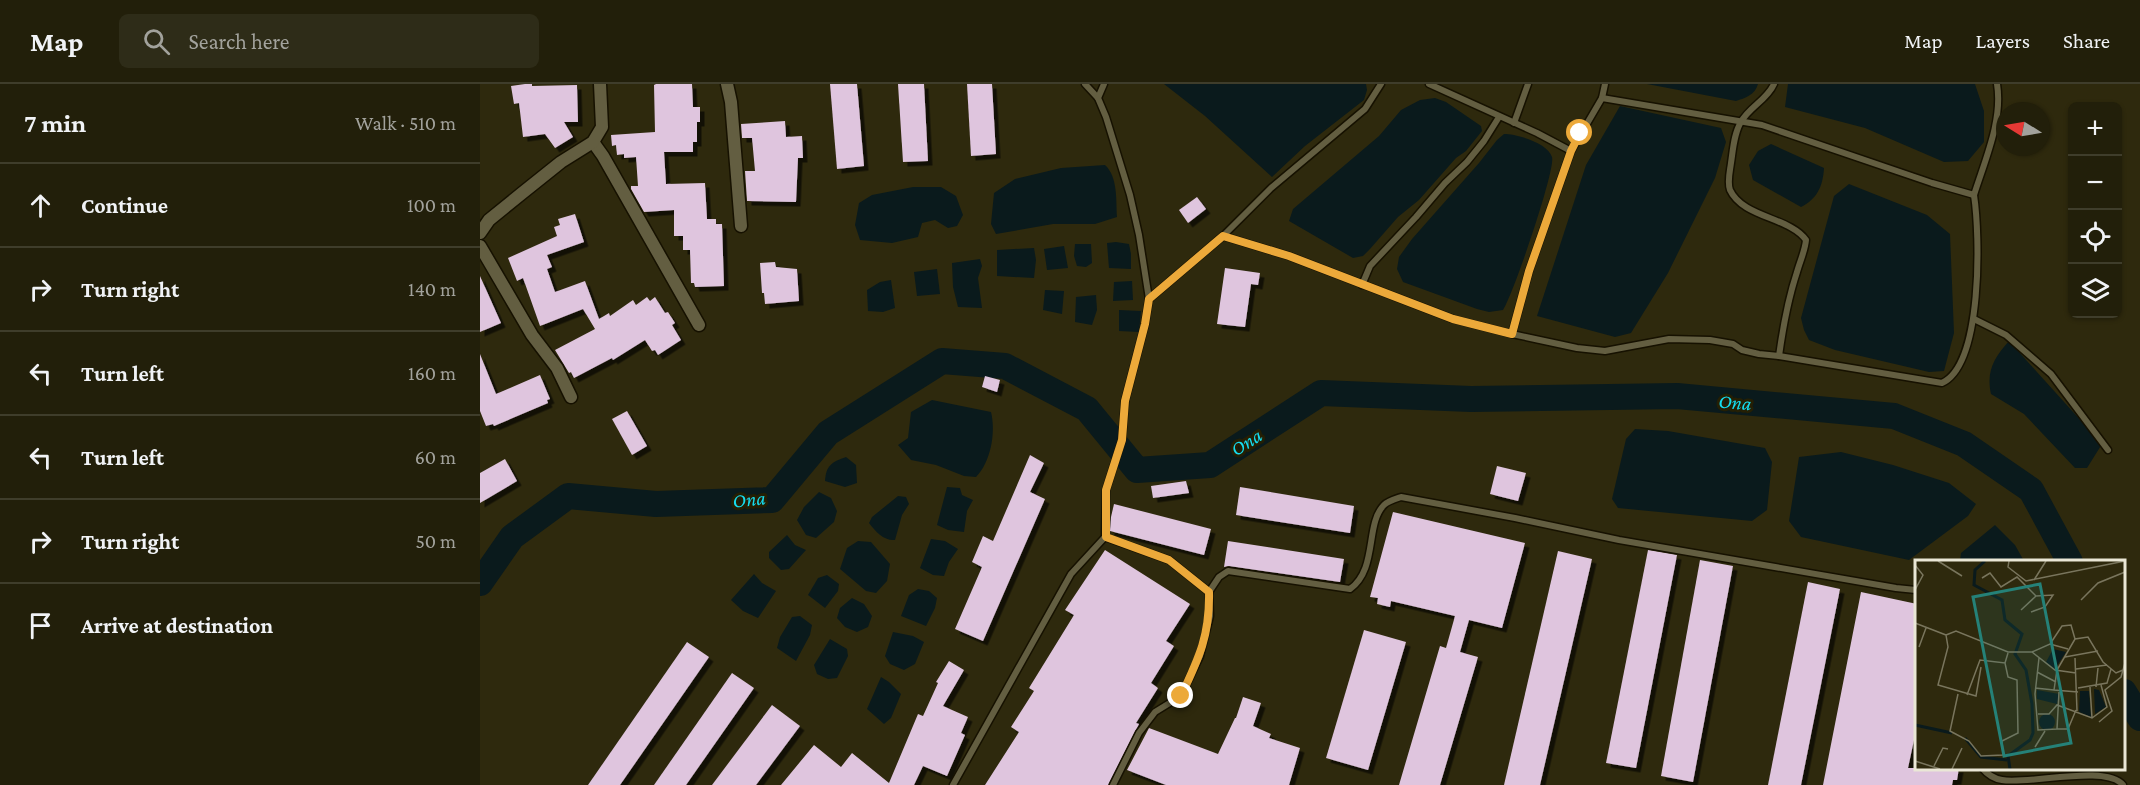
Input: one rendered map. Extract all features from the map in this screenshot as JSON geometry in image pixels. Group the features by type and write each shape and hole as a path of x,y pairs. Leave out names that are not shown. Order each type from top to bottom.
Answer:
{"street":[{"path":"480,234 489,220 561,162 593,142 602,127 600,84"},
{"path":"727,84 731,102 741,226"},
{"path":"593,142 699,325"},
{"path":"480,246 532,335 556,368 571,397"}],"lane":[{"path":"953,785 1071,574 1106,537 1106,490 1122,440 1125,401 1145,324 1149,299 1130,195 1106,117 1098,98 1085,84"},
{"path":"1098,98 1104,84"},
{"path":"1149,299 1223,236 1271,188 1365,110 1381,84"},
{"path":"1429,84 1571,151"},
{"path":"1514,123 1528,84"},
{"path":"1512,334 1529,271 1571,151 1602,98 1605,84"},
{"path":"1774,84 1771,92 1741,122 1734,146 1729,178 1730,190 1741,203 1761,215 1801,232 1806,240 1782,329 1779,356"},
{"path":"1223,236 1289,256 1453,319 1577,348 1605,351 1669,339 1710,340 1733,344 1742,350 1759,354 1942,383 1951,379 1959,367 1974,319 1978,265 1974,195 1996,123 2000,98 1997,84"},
{"path":"1602,98 1762,125 1974,195"},
{"path":"1362,285 1370,266 1467,162 1499,117"},
{"path":"1974,319 2007,334 2051,374 2108,450"},
{"path":"1113,785 1139,733 1155,712 1181,696 1200,656 1210,616 1209,592 1219,577 1228,571 1350,589 1356,585 1366,565 1376,518 1384,504 1401,497 1619,540 1915,590"},
{"path":"1106,537 1169,560 1209,592"},
{"path":"1985,770 2003,781 2110,777 2124,785"}],"shaded area":[{"path":"1164,84 1366,84 1367,90 1364,100 1305,146 1272,177 1205,116"},
{"path":"1647,84 1758,84 1752,93 1736,101"},
{"path":"1788,84 1975,84 1984,111 1984,142 1968,161 1944,162 1865,128 1785,107"},
{"path":"1435,98 1446,102 1481,126 1482,131 1466,151 1456,158 1419,200 1398,217 1363,256 1353,258 1289,221 1293,209 1379,136 1401,110 1420,100"},
{"path":"1620,106 1721,128 1726,142 1715,178 1668,273 1631,333 1615,337 1537,316 1586,165"},
{"path":"1504,134 1524,138 1545,147 1552,157 1533,232 1503,310 1489,312 1477,309 1403,282 1397,269 1399,257"},
{"path":"1771,144 1824,168 1818,191 1801,207 1753,180 1749,165 1758,151"},
{"path":"1105,165 1114,182 1117,217 1095,224 1053,224 996,234 991,224 994,193 1015,179 1061,168"},
{"path":"1849,184 1927,215 1950,234 1954,333 1944,371 1929,372 1835,350 1809,340 1801,318 1834,196"},
{"path":"913,187 941,187 956,196 963,215 957,226 948,228 935,220 922,223 918,237 892,243 860,240 855,225 859,203 872,195"},
{"path":"1107,243 1129,244 1131,269 1109,268"},
{"path":"1075,244 1091,244 1092,263 1086,267 1077,266 1074,256"},
{"path":"1064,246 1068,268 1047,270 1044,249"},
{"path":"1034,248 1036,260 1034,278 997,276 997,250"},
{"path":"980,259 982,266 978,278 982,308 958,307 953,287 952,263"},
{"path":"937,269 940,294 917,296 914,272"},
{"path":"891,280 895,308 883,312 868,311 867,290 880,282"},
{"path":"1132,281 1133,300 1113,301 1114,282"},
{"path":"1045,290 1064,291 1062,314 1043,310"},
{"path":"1096,295 1097,310 1092,325 1075,322 1076,297"},
{"path":"1119,310 1141,311 1139,332 1119,331"},
{"path":"2009,341 2102,444 2087,468 2075,468 2024,414 1991,394 1992,365"},
{"path":"932,400 991,412 993,428 989,455 976,477 964,476 936,465 911,460 898,445 908,438 911,412"},
{"path":"1635,429 1668,431 1765,448 1772,462 1767,510 1752,521 1618,508 1612,499 1626,439"},
{"path":"1841,452 1893,465 1949,483 1976,504 1968,516 1909,560 1801,537 1789,521 1799,457"},
{"path":"846,457 856,465 857,483 845,487 825,481 831,465"},
{"path":"947,487 960,488 962,495 973,500 967,511 964,532 948,530 937,525"},
{"path":"819,492 831,498 837,511 834,522 816,538 806,535 797,520 804,507"},
{"path":"898,496 906,497 909,504 902,515 895,540 891,540 880,535 869,523 872,517"},
{"path":"1995,525 2015,545 2023,560 1960,560 1961,553"},
{"path":"787,535 795,545 806,550 789,569 781,570 769,558 769,552"},
{"path":"931,539 945,541 958,549 949,562 944,576 933,575 920,568"},
{"path":"858,541 871,542 890,564 887,581 876,593 866,591 840,569 847,548"},
{"path":"754,574 762,583 776,591 758,618 743,611 731,600"},
{"path":"827,575 839,584 838,591 825,608 808,595 818,578"},
{"path":"918,589 929,591 937,598 926,626 901,616 909,595"},
{"path":"852,598 864,604 872,616 868,627 857,632 845,627 837,618 840,608"},
{"path":"800,616 812,625 810,635 796,661 777,648 780,637 792,617"},
{"path":"893,632 913,636 924,642 915,664 904,670 890,664 885,656"},
{"path":"830,639 847,649 848,656 837,678 828,679 817,674 814,665"},
{"path":"881,677 901,694 891,718 884,724 867,709"}],"building":[{"path":"532,84 532,86 577,85 578,122 564,122 573,137 555,148 545,134 523,137 519,103 514,104 511,86"},
{"path":"692,84 693,107 700,107 697,142 693,142 693,152 664,152 666,184 705,183 707,219 716,219 716,224 722,224 724,286 695,287 694,283 691,283 690,250 683,250 683,236 674,236 674,210 644,212 631,189 631,186 638,186 636,157 624,158 624,154 617,155 616,145 612,146 611,135 655,132 654,85"},
{"path":"830,84 857,84 864,166 837,169"},
{"path":"898,84 924,84 928,161 903,162"},
{"path":"967,84 992,84 996,154 971,156"},
{"path":"785,121 786,137 802,136 803,158 798,158 796,202 747,201 745,171 755,171 752,138 742,138 741,124"},
{"path":"1197,197 1206,209 1188,223 1179,210"},
{"path":"575,214 584,242 547,255 552,267 547,269 555,292 585,281 599,319 609,313 610,316 633,300 636,305 647,297 650,301 655,297 665,313 668,312 675,323 672,325 681,340 658,355 655,350 652,351 645,340 613,360 612,358 574,378 571,372 569,373 555,350 595,329 583,309 540,326 523,278 517,281 508,258 557,236 554,227 560,225 558,219"},
{"path":"775,262 776,267 797,269 799,301 765,304 760,263"},
{"path":"1225,268 1260,273 1258,285 1251,284 1245,327 1217,324"},
{"path":"480,276 501,323 480,332"},
{"path":"480,354 496,394 540,375 550,399 547,400 548,403 494,426 493,424 486,426 480,411"},
{"path":"985,376 1000,380 997,392 982,387"},
{"path":"627,411 647,446 632,455 612,419"},
{"path":"1030,455 1044,463 1030,492 1045,499 983,641 955,629 982,567 972,562 983,536 993,541"},
{"path":"505,459 517,481 480,503 480,473"},
{"path":"1497,466 1526,473 1518,501 1490,494"},
{"path":"1186,481 1189,493 1153,498 1151,486"},
{"path":"1240,487 1354,506 1350,533 1236,515"},
{"path":"1114,504 1211,529 1204,555 1110,531"},
{"path":"1393,512 1525,543 1502,628 1469,620 1460,652 1478,657 1440,785 1399,785 1440,646 1446,648 1455,616 1391,601 1390,607 1377,604 1378,598 1370,597"},
{"path":"1228,541 1344,559 1340,582 1224,567"},
{"path":"1105,550 1190,604 1166,641 1174,646 1151,683 1158,688 1136,723 1139,724 1108,785 985,785 1019,732 1011,727 1034,691 1029,688 1074,615 1065,610"},
{"path":"1648,550 1677,555 1636,768 1606,763"},
{"path":"1558,551 1592,559 1540,785 1504,785"},
{"path":"1700,560 1733,566 1693,782 1661,776"},
{"path":"1808,582 1840,589 1801,785 1768,785"},
{"path":"1861,592 1915,604 1915,735 1908,768 1959,770 1957,780 1953,780 1952,785 1823,785"},
{"path":"1364,630 1406,642 1368,770 1326,758"},
{"path":"687,642 709,657 620,785 588,785"},
{"path":"949,661 964,670 943,706 968,717 961,733 965,735 947,776 923,766 914,785 781,785 814,745 841,767 852,753 889,783 918,714 923,716 938,683 936,682"},
{"path":"732,673 754,688 686,785 654,785"},
{"path":"1243,697 1261,703 1253,726 1271,734 1269,738 1300,748 1289,785 1166,785 1127,770 1149,728 1218,754 1236,718"},
{"path":"772,705 800,726 756,785 712,785"}],"waterway":[{"name":"Ona","path":"480,583 512,537 568,496 656,504 772,500 828,433 942,361 1005,366 1087,409 1137,470 1210,465 1321,393 1471,399 1677,396 1894,416 1964,444 2031,490 2069,560"},
{"name":"Ona","path":"2125,694 2140,718"}],"route":[{"path":"1181,696 1200,656 1210,616 1209,592 1169,560 1106,537 1106,490 1122,440 1125,401 1145,324 1149,299 1223,236 1289,256 1453,319 1512,334 1529,271 1571,151 1580,133"}]}
